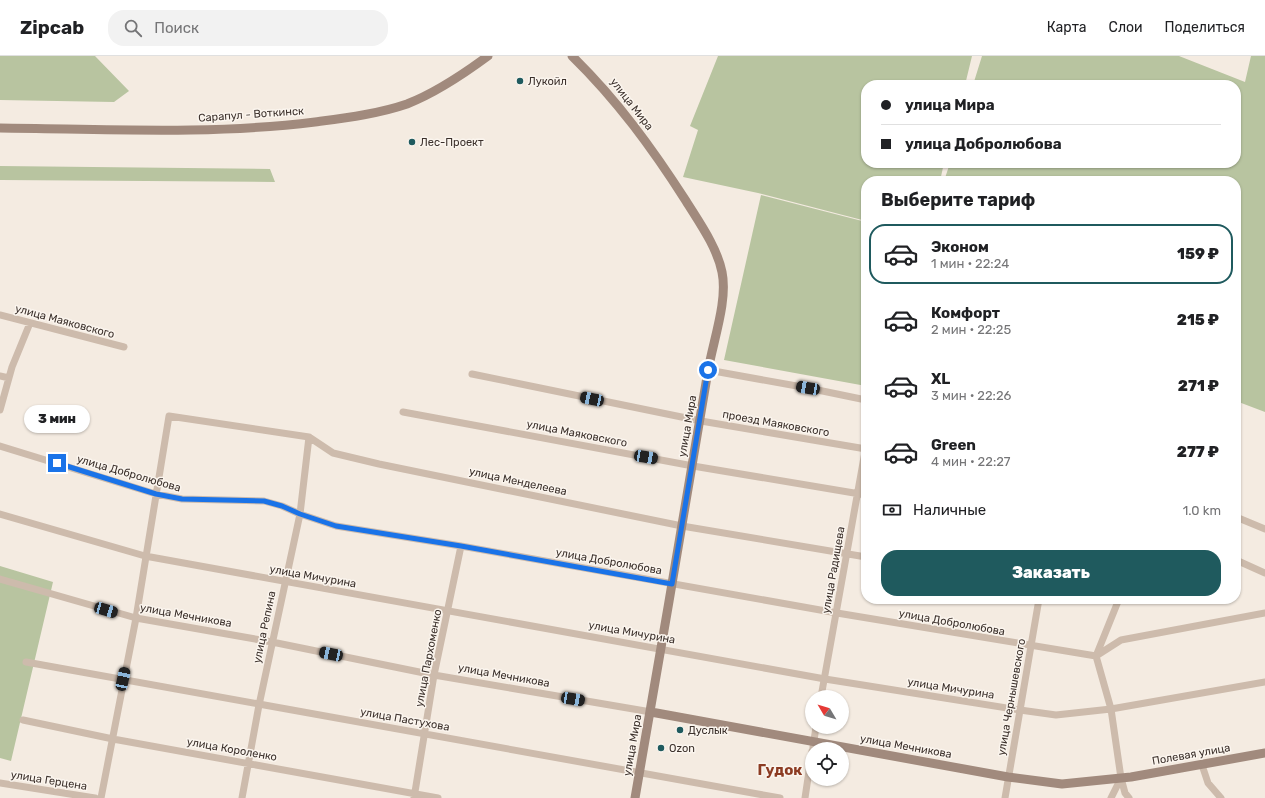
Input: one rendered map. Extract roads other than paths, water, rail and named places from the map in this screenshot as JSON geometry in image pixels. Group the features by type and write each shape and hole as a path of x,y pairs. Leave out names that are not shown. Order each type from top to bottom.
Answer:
{"main road":[{"name":"Сарапул - Воткинск","path":"0,128 200,130 277,126 352,117 407,104 463,74 488,56"},
{"name":"улица Мира","path":"572,56 601,84 632,122 701,224 714,250 722,272 723,298 708,370 701,421 635,798"},
{"name":"улица Мечникова","path":"651,712 805,746"},
{"name":"улица Мечникова","path":"849,753 1008,777"},
{"name":"Полевая улица","path":"1008,777 1062,784 1121,778 1265,753"}],"street":[{"name":"улица Маяковского","path":"0,315 124,347"},
{"path":"0,410 9,378 30,322"},
{"path":"708,370 861,399"},
{"name":"проезд Маяковского","path":"472,374 701,421 861,447"},
{"path":"0,376 9,378"},
{"name":"улица Маяковского","path":"403,412 693,466 861,494"},
{"name":"улица Менделеева","path":"156,494 169,416 309,437 333,453 682,526 861,556"},
{"name":"улица Репина","path":"242,798 259,705 300,514 309,437"},
{"name":"улица Добролюбова","path":"0,446 156,494 182,499 264,501 336,526 461,546 837,613 1096,656"},
{"name":"улица Радищева","path":"822,690 861,473"},
{"path":"101,798 136,618 156,494"},
{"name":"улица Мичурина","path":"0,514 146,556 824,678 1056,715 1111,709 1265,682"},
{"path":"1241,519 1265,529"},
{"name":"улица Пархоменко","path":"414,796 434,675 461,546"},
{"path":"1241,562 1265,573"},
{"name":"улица Мечникова","path":"0,579 136,618 272,642 434,675 651,712"},
{"name":"улица Чернышевского","path":"1005,798 1038,604"},
{"path":"1117,604 1096,656 1111,709 1121,778 1125,793 1129,798"},
{"path":"1096,656 1121,640 1265,613"},
{"name":"улица Пастухова","path":"26,662 780,798"},
{"name":"улица Короленко","path":"23,720 112,739 248,762 414,796 438,798"},
{"path":"1202,765 1208,783 1221,798"},
{"path":"1111,798 1121,778"},
{"name":"улица Герцена","path":"0,783 95,798"},
{"path":"805,798 807,786"}],"place":[{"name":"Лукойл","path":"520,81"},
{"name":"Лес-Проект","path":"412,142"},
{"name":"Дуслык","path":"680,730"},
{"name":"Ozon","path":"661,748"}],"district":[{"name":"Гудок","path":"780,770"}]}
